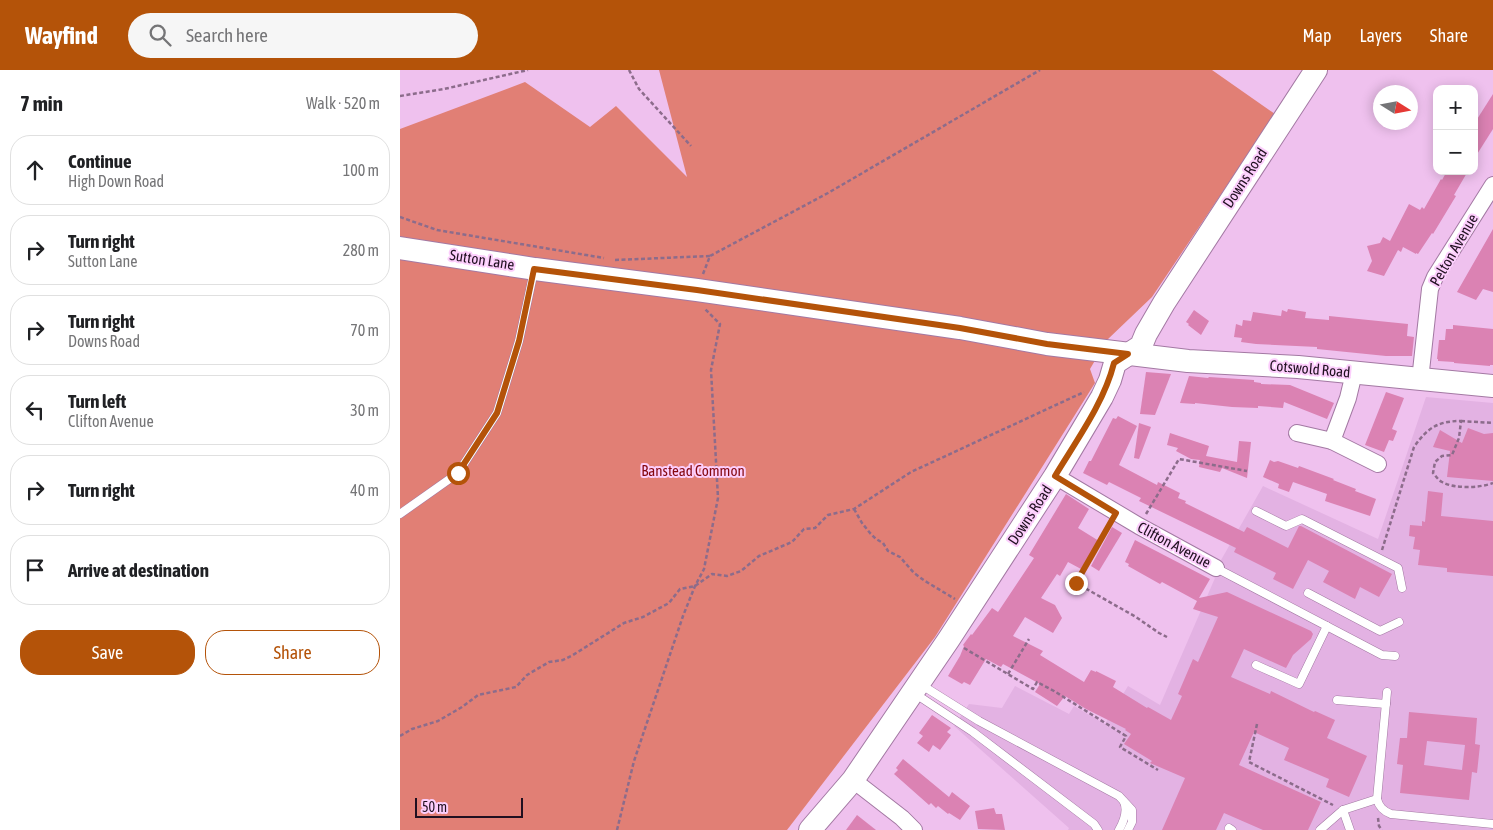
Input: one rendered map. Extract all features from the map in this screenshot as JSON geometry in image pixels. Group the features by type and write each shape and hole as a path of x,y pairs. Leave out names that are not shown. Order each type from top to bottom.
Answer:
{"main road":[{"name":"Downs Road","path":"810,830 853,780 920,690 949,639 1055,476 1102,397 1110,380 1114,363 1141,346 1164,303 1316,70"},
{"name":"Sutton Lane","path":"400,248 534,269 950,326 1047,344 1128,354"},
{"name":"Cotswold Road","path":"1128,354 1188,361 1298,367 1493,386"}],"street":[{"name":"Pelton Avenue","path":"1420,380 1430,289 1493,185"},
{"path":"1332,441 1348,398 1354,373"},
{"path":"1297,433 1332,441 1378,464"},
{"name":"Clifton Avenue","path":"1055,476 1138,526 1216,568"},
{"path":"853,780 902,818 914,830"}],"lane":[{"path":"400,514 458,473 497,413 519,341 534,269"},
{"path":"1256,510 1286,526 1302,518 1380,558 1398,568 1402,588"},
{"path":"1216,568 1382,654 1395,656"},
{"path":"1308,593 1380,631 1399,622"},
{"path":"1256,665 1300,684 1327,626"},
{"path":"920,690 1119,796 1132,810 1132,822 1128,830"},
{"path":"920,690 972,732 1094,824 1098,830"},
{"path":"1387,692 1377,798 1379,807 1391,814 1493,824"},
{"path":"1337,700 1386,704"},
{"path":"1119,796 1125,804 1126,816 1120,830"},
{"path":"1320,830 1344,810 1377,798"},
{"path":"1344,810 1350,830"}],"path":[{"path":"400,96 444,89 528,70"},
{"path":"629,70 639,89 691,146"},
{"path":"615,260 710,256 828,193 1040,70"},
{"path":"400,217 437,230 605,258"},
{"path":"617,830 634,761 683,616 695,586 704,570 718,498 711,370 720,324 706,312 697,290 710,256"},
{"path":"400,736 412,729 438,721 478,695 516,686 527,675 549,662 563,660 624,623 643,617 669,603 680,589 695,586 712,574 727,576 741,571 759,556 792,542 804,529 814,528 828,515 854,508 911,472 1110,380"},
{"path":"1380,558 1414,447 1422,436 1431,428 1447,421 1493,423"},
{"path":"1461,421 1459,438 1452,455 1442,456 1434,462 1433,473 1440,481 1448,484 1475,487 1493,483"},
{"path":"1138,526 1179,459 1247,471"},
{"path":"854,508 862,523 876,539 883,542 888,551 900,557 914,573 925,581 969,608"},
{"path":"1116,513 1076,583 1136,617 1159,634 1167,637"},
{"path":"949,639 1033,689 1037,682 1126,736 1120,747 1158,770"},
{"path":"1008,674 1029,639"},
{"path":"1257,724 1249,762 1344,810"}],"shaded area":[{"path":"1426,397 1493,403 1493,830 1068,830 1069,828 954,726 969,704 1002,708 1015,686 1069,714 1074,706 1105,724 1128,686 1160,705 1215,578 1212,576 1263,486 1378,539"}],"green space":[{"name":"Banstead Common","path":"659,70 1212,70 1275,114 1152,297 1107,340 1090,369 1095,383 935,637 787,830 400,830 400,129 525,82 590,127 616,106 687,177"}],"building":[{"path":"1493,94 1493,129 1478,153 1478,130 1478,118"},
{"path":"1445,175 1466,175 1454,195 1456,196 1433,234 1418,254 1403,247 1401,252 1398,250 1384,276 1367,271 1372,261 1367,246 1380,243 1383,237 1390,241 1409,204 1420,210 1422,207 1424,209"},
{"path":"1493,229 1493,292 1483,289 1476,300 1457,292"},
{"path":"1288,309 1306,312 1305,318 1329,320 1329,316 1408,324 1407,336 1414,337 1412,356 1386,356 1317,349 1317,347 1256,344 1241,342 1242,338 1234,337 1236,324 1242,326 1243,320 1251,321 1253,312 1281,316 1282,310 1287,312"},
{"path":"1194,310 1209,321 1201,335 1186,322"},
{"path":"1453,325 1493,329 1493,365 1438,361 1439,340 1445,340 1446,329 1453,329"},
{"path":"1146,372 1171,374 1155,415 1140,414"},
{"path":"1189,376 1254,380 1254,382 1261,384 1290,385 1334,403 1327,419 1284,402 1283,408 1180,403"},
{"path":"1386,392 1404,398 1392,429 1397,431 1393,441 1389,440 1384,452 1365,445"},
{"path":"1118,416 1137,426 1119,465 1157,485 1158,482 1180,493 1178,498 1186,501 1185,503 1244,532 1247,527 1288,548 1299,526 1301,526 1392,574 1379,597 1360,587 1355,599 1323,582 1329,571 1308,560 1293,589 1273,579 1276,573 1234,552 1236,548 1139,501 1141,498 1109,482 1107,485 1083,473 1113,418 1116,419"},
{"path":"1139,423 1151,427 1139,459 1134,458"},
{"path":"1468,428 1484,434 1493,433 1493,481 1447,477 1450,451 1433,447 1440,430 1462,443"},
{"path":"1170,433 1209,446 1206,456 1237,462 1239,441 1251,442 1247,478 1222,468 1220,472 1199,467 1200,460 1191,459 1176,451 1178,448 1167,445"},
{"path":"1270,460 1298,468 1299,466 1334,479 1356,489 1355,491 1376,499 1370,516 1325,501 1327,494 1293,482 1289,492 1278,488 1279,484 1263,477"},
{"path":"1428,491 1443,493 1441,516 1493,521 1493,576 1447,572 1447,568 1418,565 1420,550 1413,549 1415,537 1409,536 1410,525 1422,526 1422,521 1425,522"},
{"path":"1066,494 1089,509 1078,528 1099,541 1081,569 1068,562 1060,576 1057,574 1041,598 1055,605 1062,618 1053,633 1025,617 1013,636 1043,651 1040,655 1084,682 1091,670 1116,681 1113,687 1171,720 1182,696 1178,694 1193,659 1198,662 1218,617 1193,609 1197,601 1162,582 1160,584 1128,566 1129,564 1125,562 1135,540 1210,579 1199,598 1227,592 1311,631 1313,634 1311,639 1293,655 1286,668 1244,649 1231,677 1270,694 1271,691 1335,720 1327,738 1367,756 1349,797 1326,787 1329,779 1284,760 1289,748 1254,732 1239,765 1321,802 1308,830 1263,830 1224,813 1216,830 1162,830 1185,778 1150,763 1152,761 1124,744 1131,734 1126,729 1065,696 1057,706 1035,692 1040,684 1003,664 1001,667 986,659 970,685 964,682 962,684 948,676 960,656 963,645 971,634 992,608 998,612 1034,558 1029,555"},
{"path":"1112,527 1122,533 1099,571 1091,566"},
{"path":"1409,712 1477,718 1475,744 1480,745 1477,773 1472,772 1469,800 1400,793 1403,765 1397,764 1400,738 1407,738","holes":["1427,741 1465,745 1462,770 1424,765"]},
{"path":"932,715 951,728 947,732 951,735 940,750 933,745 929,752 917,743 923,736 919,733"},
{"path":"903,759 949,797 952,792 970,806 960,820 938,806 936,808 931,803 929,805 894,774"},
{"path":"994,808 996,814 1002,814 1005,830 978,829 975,811"},
{"path":"857,815 876,830 846,830"}],"route":[{"path":"458,473 497,413 519,341 534,269 697,290 960,328 1047,344 1128,354 1114,363 1110,380 1102,397 1055,476 1116,513 1076,583"}]}
